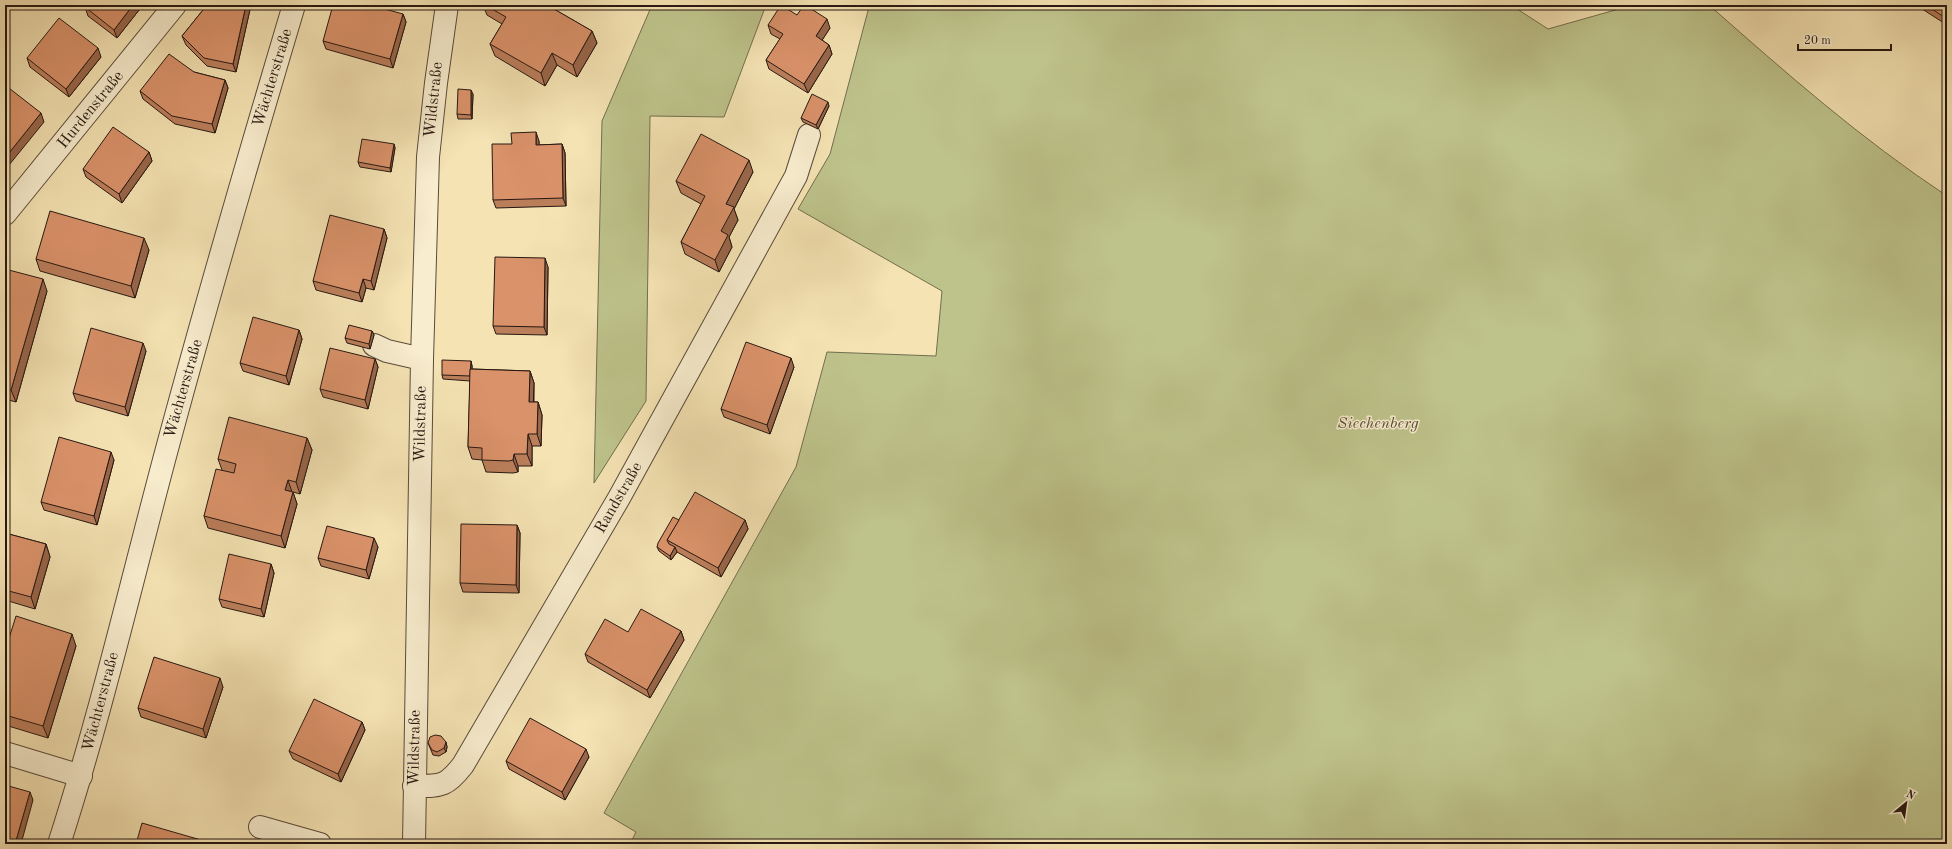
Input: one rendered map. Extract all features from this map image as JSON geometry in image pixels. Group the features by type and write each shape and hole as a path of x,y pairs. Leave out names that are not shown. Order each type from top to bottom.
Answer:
{"street":[{"name":"Hurdenstraße","path":"5,214 175,5"},
{"name":"Wächterstraße","path":"59,844 81,776 168,446 294,5"},
{"name":"Wildstraße","path":"414,844 422,359 428,157 436,83 447,5"},
{"name":"Randstraße","path":"414,786 438,786 452,779 463,765 619,498 796,176 809,135"},
{"path":"374,345 387,351 422,359"},
{"path":"5,753 81,776"},
{"path":"260,827 320,844"}],"green space":[{"path":"652,5 766,5 724,117 650,116 646,401 594,483 602,121"},
{"name":"Siechenberg","path":"866,5 1511,5 1548,29 1633,5 1709,5 1825,105 1884,152 1947,196 1947,844 630,844 636,832 604,813 796,467 827,352 936,356 942,291 798,209 830,154 869,7"}],"building":[{"path":"87,5 133,5 114,30 85,7"},
{"path":"207,5 246,5 233,64 204,58 182,36"},
{"path":"333,5 370,5 403,14 390,59 323,41"},
{"path":"485,5 547,5 592,31 573,65 552,53 541,73 490,44 506,17"},
{"path":"781,5 797,15 805,5 827,19 816,36 829,45 804,84 766,60 783,34 768,25"},
{"path":"1926,5 1947,5 1947,19"},
{"path":"59,18 98,48 66,89 27,58"},
{"path":"169,54 194,72 225,80 212,124 172,116 140,91"},
{"path":"5,85 41,113 5,158"},
{"path":"458,89 471,90 471,115 457,114"},
{"path":"812,94 828,102 816,125 801,118"},
{"path":"113,127 149,152 119,194 83,169"},
{"path":"536,132 536,145 562,144 563,198 493,200 492,144 512,144 511,133"},
{"path":"701,134 749,160 726,204 734,207 721,231 728,235 715,260 681,242 705,196 676,181"},
{"path":"362,139 394,144 390,168 358,162"},
{"path":"50,211 144,238 131,286 36,259"},
{"path":"330,215 384,229 371,281 363,279 359,293 313,281"},
{"path":"495,257 545,258 544,327 493,326"},
{"path":"5,269 43,279 11,390 5,389"},
{"path":"253,317 299,330 286,376 240,363"},
{"path":"349,325 372,331 369,344 345,338"},
{"path":"91,328 143,343 125,407 73,393"},
{"path":"746,342 791,358 767,425 721,409"},
{"path":"330,348 375,359 365,400 320,389"},
{"path":"442,360 471,361 470,376 442,375"},
{"path":"470,369 530,371 529,402 538,402 537,434 528,434 527,454 514,454 513,460 509,461 482,460 482,448 468,447"},
{"path":"229,417 307,438 296,482 288,480 285,490 293,492 281,536 204,516 216,469 234,473 236,464 218,459"},
{"path":"59,437 111,452 94,516 41,502"},
{"path":"695,492 745,520 718,568 667,540"},
{"path":"673,517 679,520 667,540 669,544 675,547 670,556 657,547"},
{"path":"461,524 517,525 516,585 460,583"},
{"path":"327,526 374,538 366,570 318,558"},
{"path":"5,533 46,544 31,597 5,590"},
{"path":"229,554 271,564 261,609 219,599"},
{"path":"641,609 681,631 647,690 585,654 605,619 628,632"},
{"path":"16,616 72,634 43,726 5,715 5,651"},
{"path":"154,657 220,678 203,729 138,708"},
{"path":"314,699 362,722 338,774 289,751"},
{"path":"530,718 586,749 562,792 506,761"},
{"path":"435,735 441,736 446,742 444,748 437,752 432,750 428,743 430,737"},
{"path":"5,785 30,792 15,844 5,844"},
{"path":"142,823 201,840 200,844 136,844"}]}
